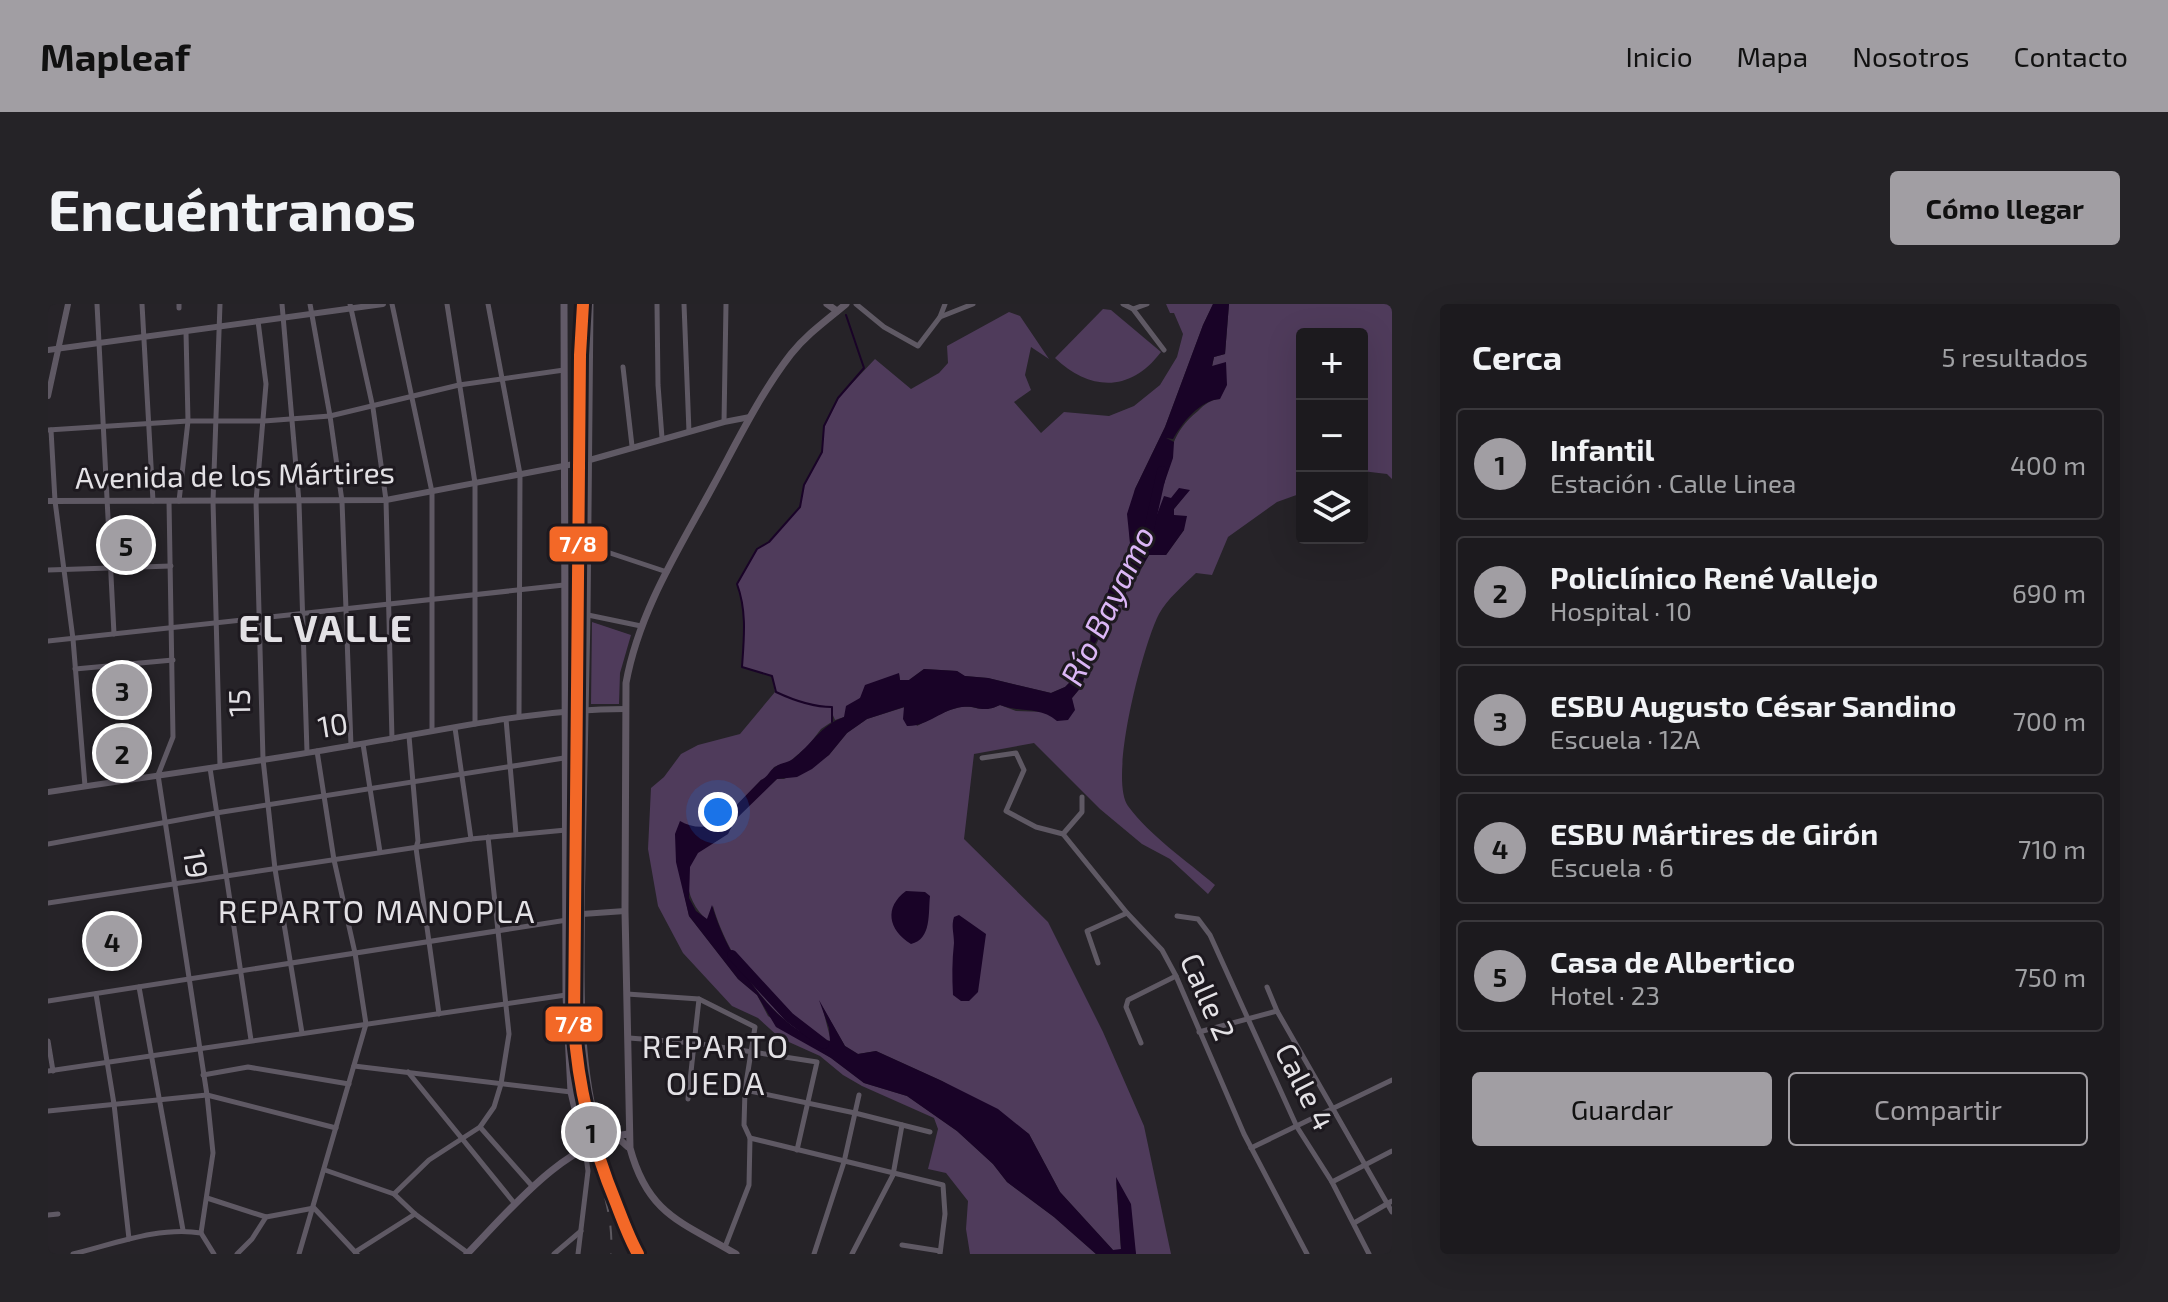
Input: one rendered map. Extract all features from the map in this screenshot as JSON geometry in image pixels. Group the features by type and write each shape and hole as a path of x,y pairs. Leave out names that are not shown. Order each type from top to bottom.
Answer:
{"main road":[{"path":"564,304 566,995 571,1092 584,1148"},
{"path":"827,304 837,311"},
{"path":"736,1254 659,1205 642,1182 628,1134 625,709 631,657 641,626 667,572 750,417 793,352 846,304"},
{"path":"468,1254 533,1187 584,1148 628,1134"},
{"path":"603,1140 623,1140 632,1154"}],"street":[{"path":"48,396 68,304"},
{"path":"97,304 114,634"},
{"path":"142,304 153,501"},
{"path":"220,304 213,501 220,766"},
{"path":"282,304 299,502 307,752"},
{"path":"310,304 342,501 351,746"},
{"path":"48,350 383,304"},
{"path":"392,304 432,492 432,732"},
{"path":"447,304 475,483 475,725"},
{"path":"488,304 520,474 519,717"},
{"path":"591,304 581,1029 587,1084 603,1140"},
{"path":"657,304 662,438"},
{"path":"684,304 689,432"},
{"path":"724,422 726,304"},
{"path":"856,304 884,327 918,346 940,317 945,304"},
{"path":"940,317 973,304"},
{"path":"1123,304 1133,309 1164,350"},
{"path":"1133,309 1147,304"},
{"path":"351,307 373,408 386,500 392,739"},
{"name":"15","path":"258,321 266,384 256,501 263,759 275,869 302,1033"},
{"path":"179,501 188,421 186,332"},
{"path":"623,367 632,446"},
{"path":"85,786 73,639 52,501 50,430 330,416 459,385 564,370"},
{"name":"Avenida de los Mártires","path":"52,501 386,500 589,460 632,446 750,417"},
{"path":"158,775 173,737 169,501"},
{"path":"589,546 667,572"},
{"path":"48,570 171,566"},
{"path":"48,641 564,585"},
{"path":"588,615 641,626"},
{"path":"75,669 173,660"},
{"name":"10","path":"48,792 519,717 587,709 625,709"},
{"path":"506,719 516,834"},
{"path":"455,728 471,839"},
{"path":"409,736 418,841 416,848 439,1014"},
{"path":"363,744 380,852"},
{"path":"299,1254 366,1024 355,953 334,860 317,751"},
{"path":"982,758 1016,753 1024,770 1006,811 1036,827 1063,834 1082,812 1082,797"},
{"path":"48,844 216,813 564,758"},
{"path":"210,767 251,1040"},
{"name":"19","path":"158,775 207,1095 213,1153 201,1233"},
{"path":"48,903 471,839 566,830"},
{"name":"Calle 2","path":"1063,834 1127,913 1162,950 1176,976 1214,1071 1307,1254"},
{"path":"394,1194 429,1160 480,1127 494,1107 501,1084 509,1034 488,837"},
{"path":"48,1001 582,914 625,911"},
{"path":"1098,963 1087,931 1127,913"},
{"name":"Calle 4","path":"1177,916 1198,919 1210,935 1297,1127 1332,1182 1369,1254"},
{"path":"1141,1043 1126,1007 1128,1000 1176,976"},
{"path":"139,987 183,1230"},
{"path":"1267,987 1277,1011 1333,1110 1390,1202 1392,1212"},
{"path":"96,994 114,1104 129,1239"},
{"path":"627,994 699,999 755,1027 745,1090 744,1125 750,1138 749,1185 725,1247"},
{"path":"48,1041 50,1071 566,995"},
{"path":"688,1099 699,999"},
{"path":"1199,1032 1277,1011"},
{"path":"629,1038 694,1043 817,1062 797,1150"},
{"path":"354,1066 571,1092"},
{"path":"203,1075 248,1067 349,1084"},
{"path":"407,1072 515,1204"},
{"path":"1251,1148 1392,1080"},
{"path":"745,1090 930,1132"},
{"path":"48,1111 207,1095 336,1128"},
{"path":"814,1254 844,1162 859,1095"},
{"path":"852,1254 893,1175 902,1125"},
{"path":"480,1127 533,1187"},
{"path":"750,1138 943,1185 945,1214 940,1253 902,1245"},
{"path":"578,1254 588,1171 584,1148"},
{"path":"1332,1182 1392,1151"},
{"path":"325,1170 394,1194 468,1254"},
{"path":"207,1198 266,1217 314,1208"},
{"path":"1354,1223 1390,1202"},
{"path":"314,1208 356,1253 415,1214"},
{"path":"48,1215 58,1214"},
{"path":"237,1254 252,1239 266,1217"},
{"path":"73,1254 129,1239 183,1230 201,1233 214,1254"},
{"path":"554,1254 582,1230"},
{"path":"102,1247 108,1254"}],"shaded area":[{"path":"1166,304 1213,304 1165,427 1135,489 1126,557 1097,621 1092,625 1088,649 1075,677 1065,687 1051,693 988,678 964,676 957,671 924,669 909,680 900,680 899,674 860,698 844,717 835,720 832,713 833,721 821,729 808,746 789,762 774,767 768,777 761,780 720,823 690,828 683,889 689,916 738,979 757,995 768,1016 864,1083 907,1096 957,1131 993,1164 1007,1182 1096,1254 970,1254 966,1229 968,1201 946,1173 928,1169 938,1129 934,1118 862,1086 820,1056 780,1038 758,1018 732,1006 683,953 658,906 648,849 651,788 664,777 681,754 698,745 740,734 775,692 772,676 742,667 744,614 737,584 757,549 769,542 800,507 804,485 822,452 824,426 838,398 875,359 911,389 939,373 948,363 947,346 1009,312 1020,316 1049,359 1031,347 1025,375 1031,390 1014,402 1041,433 1064,412 1109,416 1134,406 1160,385 1177,357 1183,334 1174,313 1170,313"},
{"path":"1229,304 1392,304 1392,479 1387,474 1368,472 1368,328 1296,328 1296,495 1277,502 1228,537 1212,575 1196,573 1162,608 1152,630 1130,711 1122,769 1123,791 1128,806 1137,817 1215,885 1208,894 1170,859 1142,844 1100,809 1034,743 974,754 964,839 1048,922 1103,1032 1144,1126 1171,1254 1136,1254 1116,1180 1121,1250 1113,1250 1060,1192 1029,1134 942,1081 876,1051 858,1054 845,1046 822,1006 831,1041 809,1036 791,1025 749,979 727,942 713,906 707,920 700,913 691,897 687,878 692,860 698,852 727,833 740,814 777,779 784,779 829,755 847,733 867,719 905,707 917,726 961,707 983,709 1000,705 1016,711 1047,712 1072,698 1082,686 1089,659 1113,610 1122,602 1127,587 1149,555 1166,555 1184,530 1174,515 1174,509 1189,490 1156,517 1151,517 1159,482 1164,483 1171,452 1182,427 1203,406 1220,399 1212,367 1214,357 1225,354"},
{"path":"1103,309 1111,310 1161,352 1136,375 1123,381 1110,383 1082,377 1055,358"},
{"path":"592,622 631,635 620,673 619,704 591,704"}],"water":[{"path":"1213,304 1229,304 1225,354 1214,357 1212,366 1226,362 1227,385 1220,399 1205,403 1173,439 1166,438 1174,442 1173,458 1164,484 1159,482 1152,517 1156,517 1164,496 1171,498 1179,488 1190,490 1174,509 1174,515 1187,516 1184,530 1166,555 1149,555 1089,653 1092,625 1097,621 1130,543 1127,514 1135,489 1165,427"},
{"path":"1089,655 1082,686 1072,698 1075,710 1068,720 1057,721 1037,711 1000,705 988,709 955,708 914,726 907,726 903,719 904,707 867,719 847,733 829,755 812,769 797,777 777,779 735,820 728,834 698,853 690,867 689,898 696,911 707,919 712,905 736,960 761,995 790,1024 809,1036 830,1041 829,1028 819,1000 845,1046 858,1054 876,1051 942,1081 998,1109 1029,1134 1060,1192 1113,1250 1121,1249 1116,1177 1131,1204 1136,1254 1096,1254 1007,1182 993,1164 957,1131 907,1096 864,1083 831,1058 776,1027 757,995 738,979 689,916 676,862 675,834 680,821 699,827 720,822 773,769 793,759 823,730 844,717 846,706 860,698 865,685 899,673 900,680 909,680 924,669 957,671 965,676 988,678 1051,693 1065,687 1075,677"},
{"path":"906,891 925,892 930,896 926,931 923,937 911,944 897,932 892,918 894,904"},
{"path":"959,915 986,934 978,992 969,1001 961,1001 953,995 953,923 954,917"}],"waterway":[{"path":"832,722 832,707 782,695 776,692 772,676 742,667 744,614 737,584 757,549 769,542 800,507 804,485 822,452 824,426 838,398 864,368 846,315"},
{"name":"Río Bayamo","path":"1149,529 1162,471"},
{"name":"Río Bayamo","path":"732,955 789,1017 824,1044"}],"railway":[{"path":"579,304 580,355"},
{"path":"576,922 572,956 575,1060 585,1121 608,1211 611,1254"}],"transit line":[{"name":"7/8","path":"583,304 574,1025 579,1071 593,1138 607,1181 638,1254"}],"place":[{"name":"Casa de Albertico","path":"126,545"},
{"name":"ESBU Augusto César Sandino","path":"122,690"},
{"name":"Policlínico René Vallejo","path":"122,753"},
{"name":"ESBU Mártires de Girón","path":"112,941"},
{"name":"Infantil","path":"591,1132"}],"district":[{"name":"EL VALLE","path":"326,629"},
{"name":"REPARTO MANOPLA","path":"377,912"},
{"name":"REPARTO OJEDA","path":"716,1066"}]}
